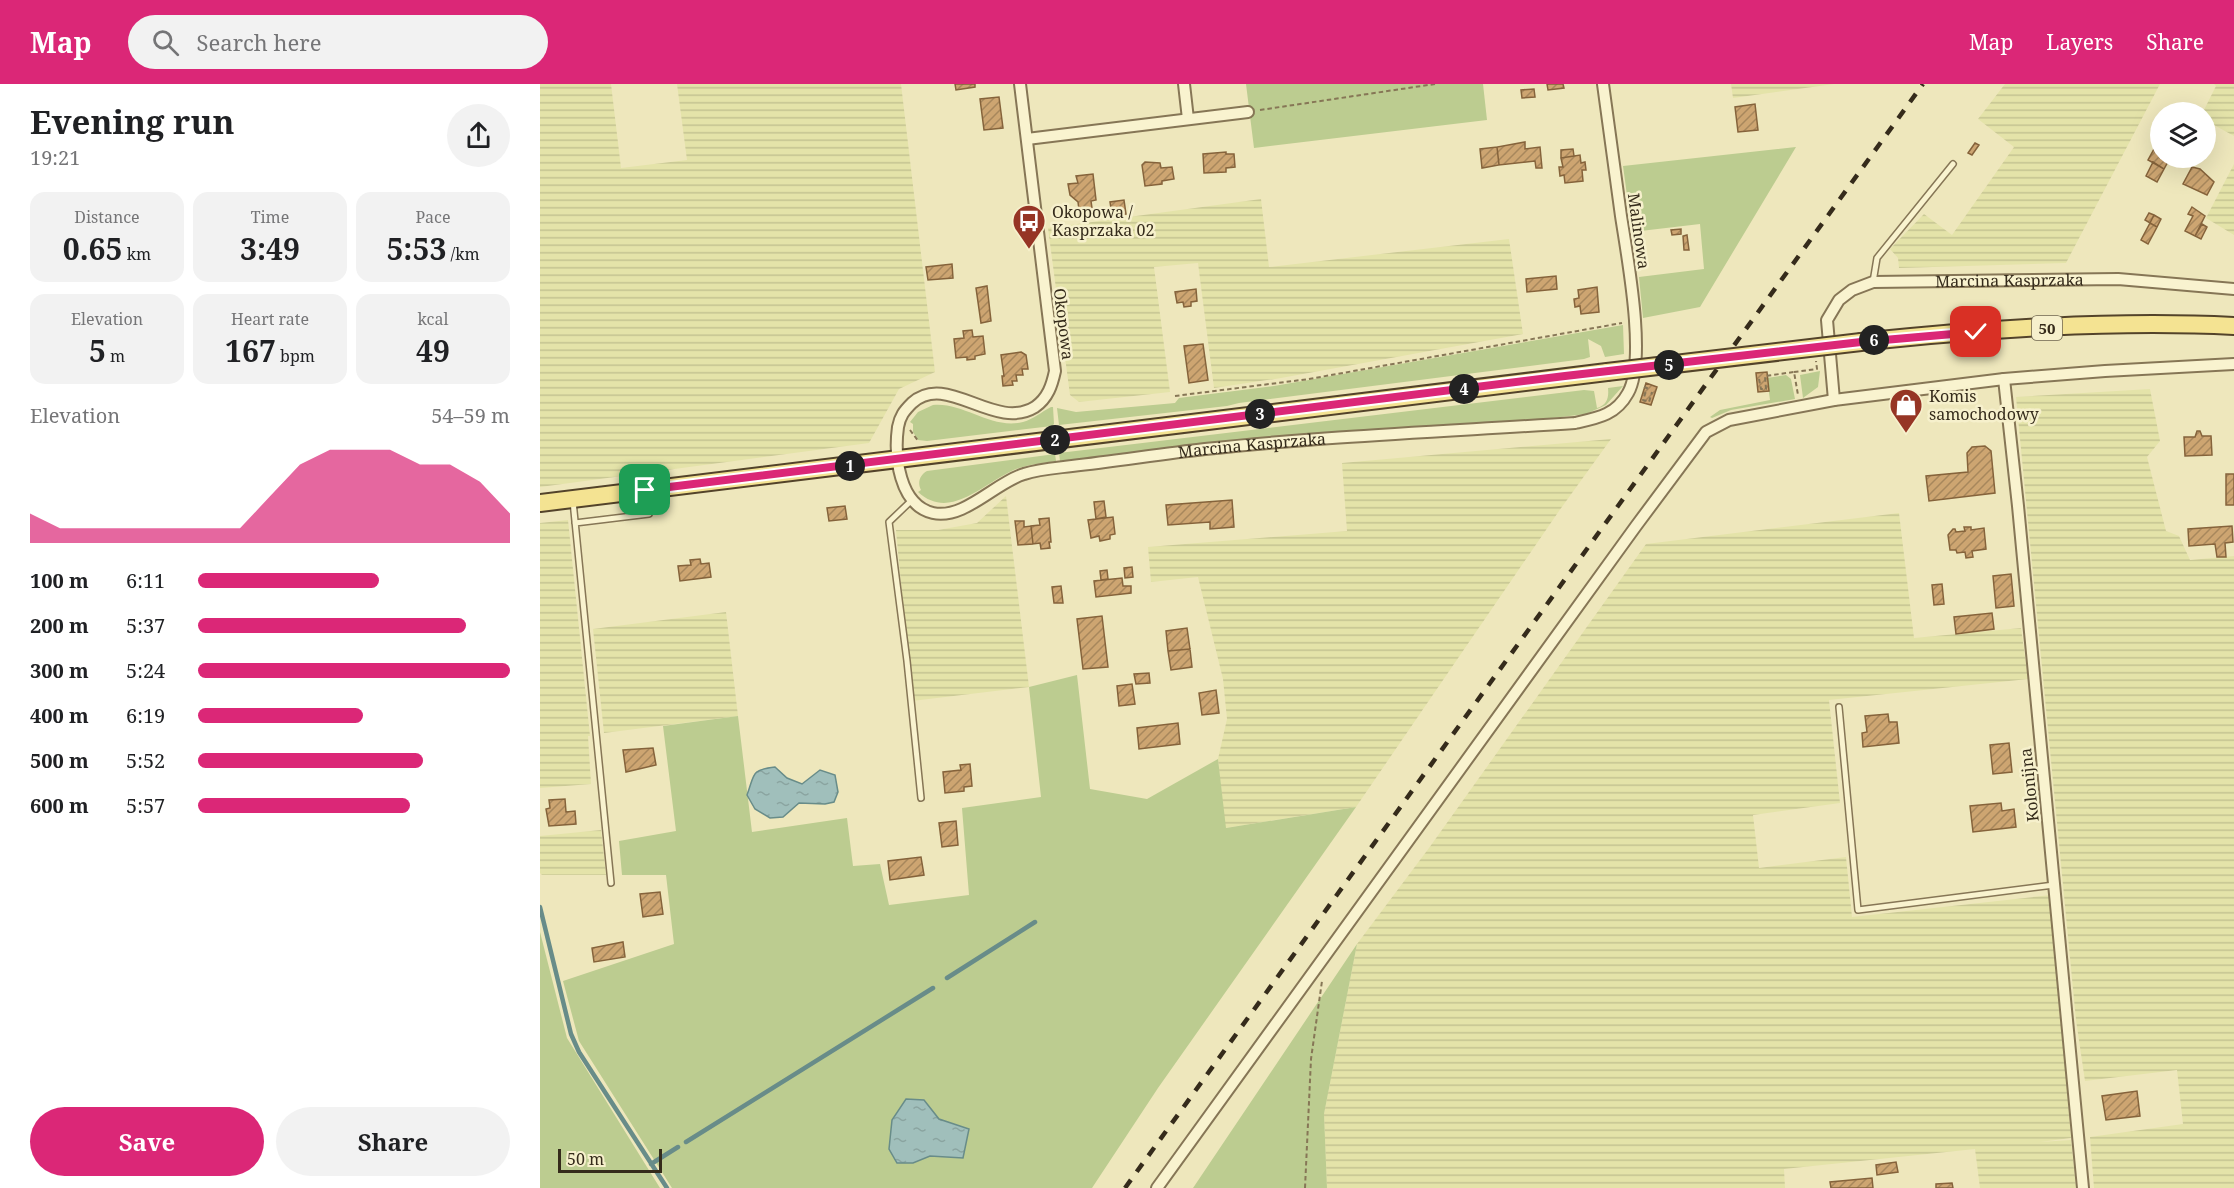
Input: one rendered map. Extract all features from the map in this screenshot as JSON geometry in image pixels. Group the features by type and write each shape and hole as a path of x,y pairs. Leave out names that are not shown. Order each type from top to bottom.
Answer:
{"main road":[{"name":"Marcina Kasprzaka","path":"540,503 1861,342 2099,325 2234,326"}],"street":[{"name":"Okopowa","path":"899,460 898,429 902,413 915,400 933,394 953,396 1004,414 1015,415 1027,412 1040,403 1052,388 1055,370 1020,84"},
{"path":"1184,84 1188,119"},
{"name":"Malinowa","path":"1603,84 1633,298 1636,366 1633,383"},
{"path":"1027,139 1248,112"},
{"name":"Marcina Kasprzaka","path":"1834,400 1827,320 1839,300 1852,290 1873,282 2118,279 2234,289"},
{"path":"1157,1188 1706,432 1729,420 1834,400 2004,379 2234,364"},
{"name":"Kolonijna","path":"2004,379 2083,1188"},
{"name":"Marcina Kasprzaka","path":"912,500 921,508 935,513 949,513 1025,473 1056,468 1206,449 1575,423 1598,418 1617,409 1633,383"},
{"path":"899,460 898,466 912,500"}],"lane":[{"path":"1873,282 1877,258 1953,164"},
{"path":"573,499 611,883"},
{"path":"912,500 889,522 907,661 921,798"},
{"path":"575,523 649,514"},
{"path":"1839,707 1858,910 2054,885"}],"path":[{"path":"1248,112 1435,84"},
{"path":"1175,396 1268,386 1625,323"},
{"path":"1759,379 1761,389 1766,389 1765,376 1817,369 1816,362"},
{"path":"1794,372 1800,406"},
{"path":"1647,390 1643,400 1649,402 1652,392"},
{"path":"1305,1188 1311,1059 1325,957"}],"shaded area":[{"path":"540,84 611,84 621,168 687,160 677,84 901,84 935,372 899,389 869,443 540,487"},
{"path":"1731,84 1834,84 1733,98"},
{"path":"2005,84 2160,84 2066,263 1899,268 1898,258 1890,249 1924,214 1952,235 2014,147 1978,119"},
{"path":"2214,84 2234,84 2234,136 2216,126 2216,102 2208,102 2216,86"},
{"path":"2234,164 2234,235 2206,218"},
{"path":"1261,199 1269,267 1509,239 1523,334 1214,388 1198,263 1154,267 1170,392 1079,402 1070,395 1048,228"},
{"path":"2150,389 2160,441 2147,457 2166,531 2179,536 2190,560 2234,556 2234,1188 2094,1188 2090,1137 2183,1124 2177,1070 2085,1081 2076,1020 2016,397"},
{"path":"1611,439 1356,807 1225,828 1218,759 1227,719 1223,679 1198,577 1151,582 1148,547 1347,531 1342,463"},
{"path":"1006,496 1029,687 912,701 896,530 938,530 977,523"},
{"path":"1899,513 1914,638 2021,628 2028,679 1829,700 1840,803 1753,815 1759,868 1846,857 1852,917 2051,895 2071,1138 2040,1142 2071,1140 2076,1188 1980,1188 1975,1149 1784,1169 1785,1188 1327,1188 1324,1114 1357,944 1429,848 1646,544"},
{"path":"568,520 590,736 588,736 591,784 540,788 540,523"},
{"path":"726,612 738,716 604,733 593,629"},
{"path":"601,830 606,875 542,875 540,873 540,836"}],"green space":[{"path":"1246,84 1483,84 1487,120 1254,148"},
{"path":"1796,147 1700,307 1643,318 1639,277 1704,269 1700,224 1632,232 1623,166"},
{"path":"1623,325 1624,354 1605,357 1601,346 1588,339 1590,357 1584,359 1227,406 1059,425 1057,408 1076,412 1175,403 1179,398 1274,386"},
{"path":"1820,371 1818,387 1803,398 1800,375"},
{"path":"1786,375 1791,379 1795,399 1731,410 1710,417 1720,410 1770,400 1767,378"},
{"path":"1623,386 1606,405 1586,414 1535,420 1252,439 1060,461 1059,453 1584,390 1594,391 1597,408 1607,401 1608,388"},
{"path":"933,405 944,405 1000,422 1011,423 1027,421 1053,407 1054,424 927,441 918,440 913,432 913,424 910,422 918,412"},
{"path":"1055,454 1056,461 1019,468 956,501 944,503 931,500 918,492 921,490 920,479 927,471"},
{"path":"1077,675 1090,789 1147,799 1218,759 1226,828 1356,807 1158,1088 1092,1188 672,1188 579,1041 563,981 674,944 666,875 622,875 619,841 676,831 663,726 738,716 752,832 847,818 853,866 880,864 889,905 969,895 962,808 1041,797 1029,687"},
{"path":"540,932 567,1038 660,1188 540,1188"},
{"path":"1357,944 1324,1114 1327,1188 1193,1188"}],"water":[{"path":"775,767 787,778 802,784 820,770 835,775 838,792 834,802 799,803 783,817 770,818 755,809 747,795 757,772"},
{"path":"906,1099 924,1100 939,1119 969,1129 963,1158 930,1156 913,1163 897,1163 889,1149 892,1120"}],"building":[{"path":"955,84 975,84 975,87 956,90"},
{"path":"1547,84 1563,84 1564,88 1548,90"},
{"path":"1534,89 1535,97 1522,98 1521,90"},
{"path":"999,97 1003,128 984,130 980,99"},
{"path":"1755,104 1758,130 1738,132 1735,107"},
{"path":"1525,142 1525,149 1540,147 1542,168 1536,168 1535,161 1499,165 1497,147"},
{"path":"1975,143 1979,145 1972,155 1968,153"},
{"path":"1497,147 1499,165 1482,168 1480,149"},
{"path":"1573,149 1574,156 1561,158 1561,150"},
{"path":"1226,152 1226,154 1234,154 1235,167 1226,168 1226,172 1204,173 1203,154"},
{"path":"1580,155 1581,163 1585,162 1586,170 1582,170 1583,181 1565,183 1564,175 1560,176 1559,167 1563,167 1561,158"},
{"path":"1145,162 1160,163 1161,168 1172,167 1174,179 1162,181 1162,184 1145,186 1142,165"},
{"path":"2150,168 2164,169 2157,182 2146,176"},
{"path":"2191,168 2200,169 2214,182 2207,195 2183,184"},
{"path":"1093,174 1096,200 1091,201 1092,208 1079,210 1078,202 1070,195 1068,184 1078,183 1076,176"},
{"path":"1124,200 1126,214 1112,215 1110,202"},
{"path":"2192,207 2205,216 2195,236 2185,231 2193,216 2188,214"},
{"path":"2149,213 2154,215 2150,223 2145,220"},
{"path":"2154,215 2161,219 2157,227 2150,223"},
{"path":"2150,223 2157,227 2148,244 2141,240"},
{"path":"2202,224 2207,227 2201,239 2195,236"},
{"path":"1681,229 1681,234 1672,235 1671,230"},
{"path":"1687,235 1689,250 1684,250 1683,236"},
{"path":"952,264 953,278 928,280 926,267"},
{"path":"1556,276 1557,289 1527,292 1526,279"},
{"path":"987,286 991,321 981,323 976,288"},
{"path":"1597,287 1599,312 1581,314 1580,306 1575,307 1574,299 1579,298 1578,290"},
{"path":"1196,289 1197,301 1191,302 1191,306 1184,307 1183,302 1177,303 1175,292"},
{"path":"972,330 973,337 983,336 985,354 975,356 975,359 956,358 954,339 964,338 963,331"},
{"path":"1203,344 1208,380 1189,383 1184,346"},
{"path":"1021,352 1026,355 1028,369 1022,369 1023,375 1016,375 1017,381 1012,381 1013,385 1003,386 1001,355"},
{"path":"1767,372 1769,391 1758,392 1756,373"},
{"path":"1646,383 1657,387 1651,405 1640,402"},
{"path":"2197,431 2200,431 2202,436 2211,436 2212,455 2185,456 2184,437 2195,437"},
{"path":"1985,446 1991,451 1995,493 1929,501 1926,476 1968,472 1967,453 1972,447"},
{"path":"2226,474 2234,474 2234,505 2226,505"},
{"path":"1232,500 1234,527 1210,529 1210,522 1168,525 1166,505"},
{"path":"1104,501 1106,517 1096,519 1094,502"},
{"path":"845,506 847,519 829,521 827,508"},
{"path":"1113,517 1115,534 1110,535 1110,539 1100,541 1099,536 1091,538 1088,520"},
{"path":"1049,518 1050,548 1041,549 1040,543 1033,544 1031,526 1040,525 1039,519"},
{"path":"1015,521 1024,521 1024,527 1031,526 1033,544 1018,545"},
{"path":"2232,526 2233,542 2225,543 2226,557 2217,557 2215,544 2189,546 2188,529"},
{"path":"1964,527 1971,527 1971,530 1984,528 1986,549 1972,551 1973,557 1966,558 1965,552 1957,553 1956,550 1950,550 1948,535 1953,529 1956,532 1965,531"},
{"path":"700,559 701,564 709,563 711,577 680,581 678,566 691,565 690,560"},
{"path":"1132,567 1133,577 1125,578 1124,568"},
{"path":"1107,570 1108,579 1101,580 1100,571"},
{"path":"2011,574 2014,606 1996,608 1993,576"},
{"path":"1122,578 1123,586 1131,586 1131,593 1096,597 1094,581"},
{"path":"1942,584 1944,604 1934,605 1932,585"},
{"path":"1061,586 1063,603 1054,603 1052,587"},
{"path":"1992,613 1994,629 1956,634 1954,617"},
{"path":"1102,616 1108,667 1083,669 1077,619"},
{"path":"1187,628 1190,649 1168,651 1166,631"},
{"path":"1190,649 1192,667 1171,670 1168,651"},
{"path":"1149,673 1150,683 1136,684 1134,674"},
{"path":"1132,684 1135,704 1119,706 1117,686"},
{"path":"1216,690 1219,713 1202,715 1199,693"},
{"path":"1888,714 1889,722 1897,722 1899,743 1863,747 1862,733 1867,732 1865,716"},
{"path":"1178,723 1180,744 1139,749 1137,728"},
{"path":"2009,743 2012,772 1993,774 1990,745"},
{"path":"653,748 656,765 626,772 623,750"},
{"path":"970,764 972,786 964,787 964,791 945,793 943,772 961,770 960,765"},
{"path":"565,799 566,812 575,811 576,824 549,826 546,809 550,808 549,800"},
{"path":"2001,803 2002,811 2014,809 2016,827 1973,832 1970,806"},
{"path":"956,821 958,845 942,847 939,823"},
{"path":"921,857 924,875 890,880 888,861"},
{"path":"660,892 663,914 643,917 640,894"},
{"path":"623,942 625,957 594,962 592,948"},
{"path":"2137,1091 2140,1116 2106,1120 2102,1096"},
{"path":"1896,1162 1898,1172 1877,1175 1876,1165"},
{"path":"1872,1178 1873,1188 1831,1188 1830,1182"},
{"path":"1952,1183 1953,1188 1936,1188 1936,1184"}],"waterway":[{"path":"540,907 571,1034 579,1052 667,1188"},
{"path":"947,978 1035,922"},
{"path":"686,1142 933,988"},
{"path":"651,1164 678,1147"}],"railway":[{"path":"1125,1188 1923,84"}],"place":[{"name":"Okopowa / Kasprzaka 02","path":"1029,250"},
{"name":"Komis samochodowy","path":"1906,434"}],"route":[{"path":"645,490 1565,376 1912,336 1976,332"}]}
